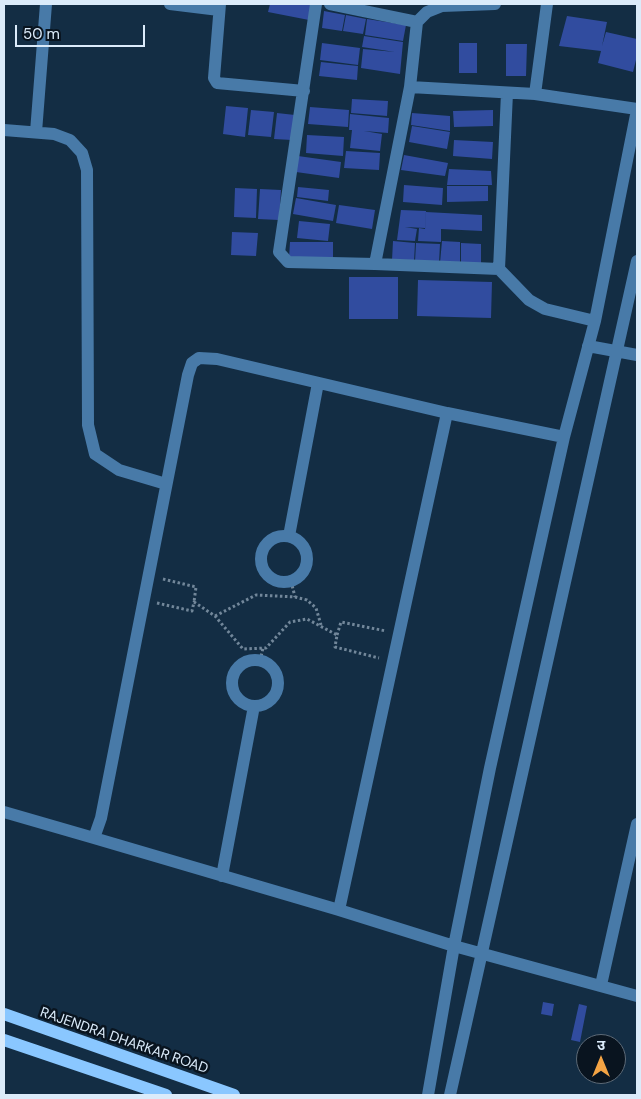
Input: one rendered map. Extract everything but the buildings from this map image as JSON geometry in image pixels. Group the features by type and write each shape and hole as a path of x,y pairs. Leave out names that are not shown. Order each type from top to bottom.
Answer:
{"main road":[{"name":"RAJENDRA DHARKAR ROAD","path":"4,1014 234,1095"},
{"path":"4,1040 166,1095"}],"street":[{"path":"36,132 46,4"},
{"path":"170,4 219,7 214,78 217,83 304,91"},
{"path":"316,4 279,252 288,262 499,269 529,300 545,309 595,321"},
{"path":"330,4 417,22"},
{"path":"375,264 410,87 417,22 427,12 442,6 496,4"},
{"path":"535,94 547,4"},
{"path":"410,87 535,94 637,110 595,321 564,437 490,768 454,946 428,1095"},
{"path":"499,269 507,93"},
{"path":"4,130 54,134 70,140 82,153 87,170 88,426 95,454 119,470 166,484"},
{"path":"450,1095 637,261"},
{"path":"588,346 637,355"},
{"path":"94,838 101,818 145,600 166,484 192,363 199,358 217,359 447,413 564,437"},
{"path":"289,536 318,383"},
{"path":"339,910 447,413"},
{"path":"289,536 302,544 307,558 303,572 291,581 283,582 269,576 264,570 261,555 263,548 275,538 289,536"},
{"path":"262,654 267,664 277,675 277,690 268,702 254,706 239,701 232,687 232,680 239,666 262,654"},
{"path":"222,876 254,706"},
{"path":"4,812 339,910 454,946 637,996"},
{"path":"601,985 637,824"}],"path":[{"path":"145,600 192,611 194,602 196,587 149,575"},
{"path":"291,581 295,597"},
{"path":"215,616 256,595 295,597 307,600 316,608 321,625"},
{"path":"194,602 215,616 243,649 262,654 290,622 307,619 337,635"},
{"path":"392,662 335,647 337,635 341,622 398,634"}]}
